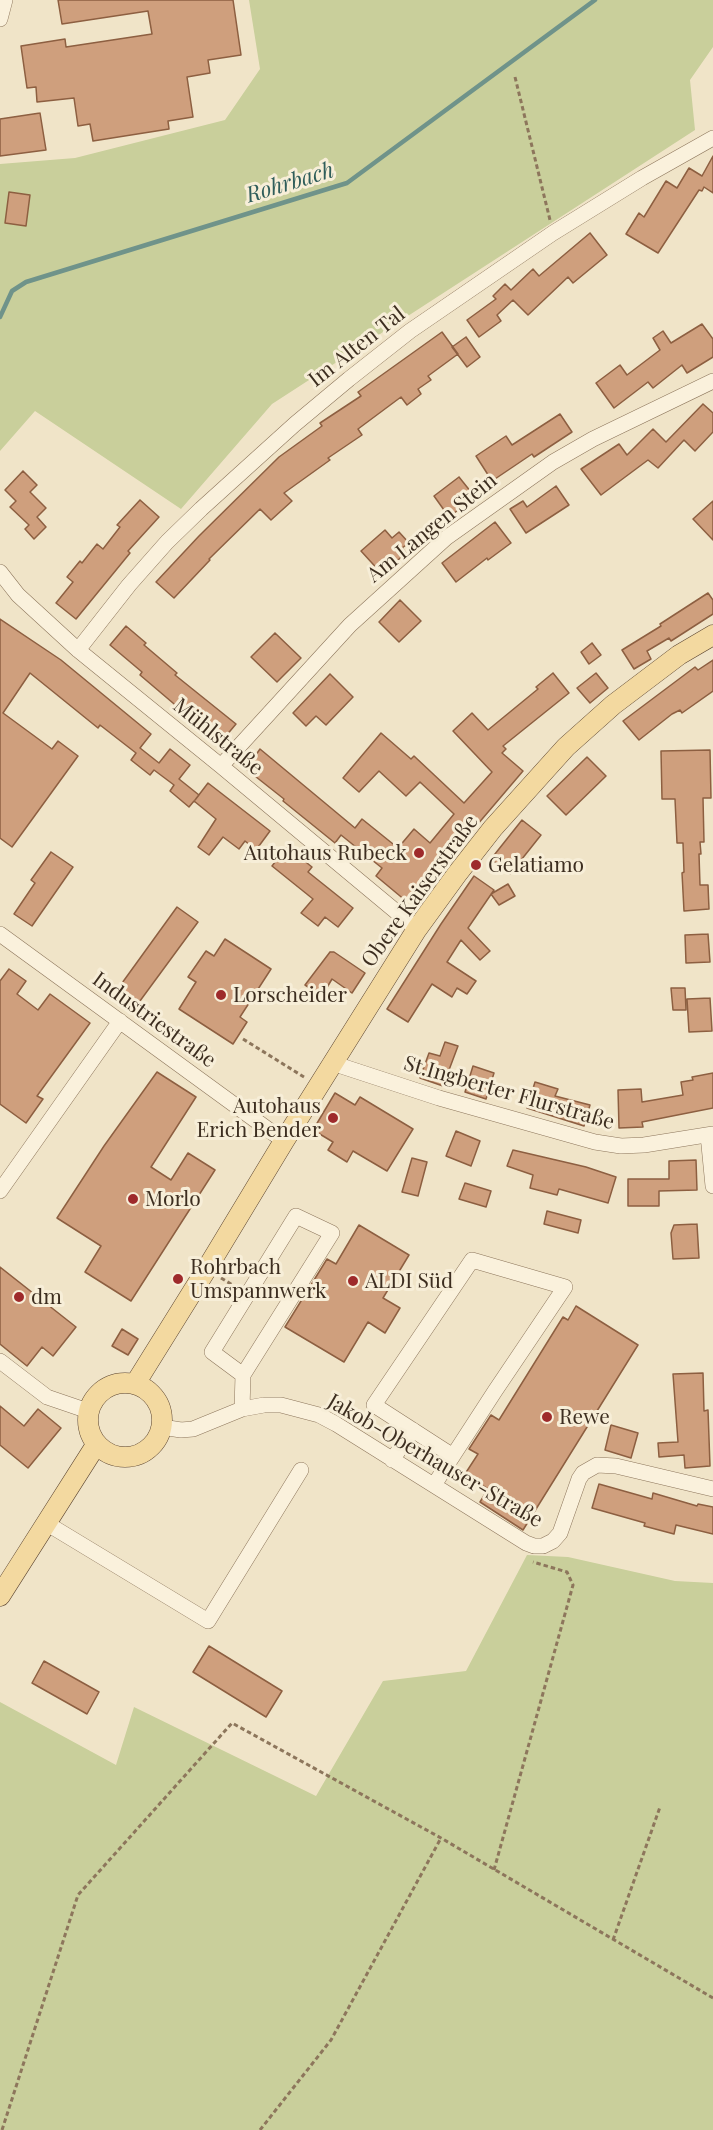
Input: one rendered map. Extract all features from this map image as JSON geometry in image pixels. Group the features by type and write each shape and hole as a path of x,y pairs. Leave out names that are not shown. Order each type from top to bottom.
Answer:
{"main road":[{"name":"Obere Kaiserstraße","path":"135,1384 417,929 493,828 566,747 631,691 679,655 713,635"},
{"path":"114,1384 135,1384 145,1389 159,1405 162,1427 158,1438 140,1455 129,1458 117,1457 96,1445 90,1436 87,1425 88,1411 96,1396 104,1389 114,1384"},
{"path":"0,1596 96,1445"}],"street":[{"path":"0,19 5,0"},
{"name":"Im Alten Tal","path":"78,650 129,585 167,542 201,509 295,424 410,331 553,233 642,178 713,138"},
{"name":"Am Langen Stein","path":"221,766 350,624 446,538 511,491 583,444 713,381"},
{"name":"Mühlstraße","path":"0,572 18,595 78,650 417,929"},
{"name":"Industriestraße","path":"0,934 284,1141"},
{"path":"0,1191 120,1021"},
{"name":"St.Ingberter Flurstraße","path":"332,1063 439,1098 595,1142 621,1146 644,1145 711,1134"},
{"path":"711,1134 713,1186"},
{"path":"242,1409 243,1375 332,1233 296,1216 212,1352 243,1375"},
{"path":"434,1485 565,1287 472,1260 374,1405 453,1456"},
{"path":"0,1361 47,1397 88,1411"},
{"name":"Jakob-Oberhauser-Straße","path":"162,1427 193,1429 242,1409 264,1405 281,1406 319,1415 534,1546 543,1546 553,1541 560,1533 579,1479 583,1473 597,1465 616,1466 713,1489"},
{"path":"393,1460 412,1430"},
{"path":"46,1523 208,1621 301,1470"}],"path":[{"path":"515,77 553,233"},
{"path":"243,1039 298,1073"},
{"path":"494,1870 573,1585 567,1572 531,1562 534,1546"},
{"path":"2,2130 78,1895 232,1723 441,1838 713,1998"},
{"path":"613,1940 660,1807"},
{"path":"260,2130 332,2040 441,1838"}],"green space":[{"path":"249,0 713,0 713,47 690,80 695,130 272,404 181,509 35,411 0,451 0,164 75,158 225,120 260,69"},
{"path":"527,1555 568,1557 675,1581 713,1583 713,2130 0,2130 0,1702 116,1765 134,1707 316,1796 383,1681 466,1671"}],"building":[{"path":"58,0 233,0 241,55 208,60 210,73 187,77 193,117 168,121 169,129 93,141 90,124 78,126 74,98 37,102 36,87 27,88 21,46 65,39 66,47 152,34 148,11 62,24"},
{"path":"40,113 46,150 0,156 0,119"},
{"path":"713,156 713,193 704,187 702,191 699,190 658,253 626,234 639,213 644,217 666,181 677,188 689,168 702,176"},
{"path":"9,192 30,195 26,226 5,223"},
{"path":"590,233 607,255 573,283 568,277 528,315 513,300 497,315 501,321 479,337 467,320 496,299 493,296 505,284 511,290 533,269 539,276"},
{"path":"702,324 713,339 713,357 687,373 682,365 653,388 648,382 614,408 596,383 620,365 627,375 660,350 653,338 663,331 671,343"},
{"path":"442,332 458,354 428,376 431,380 418,389 421,394 407,405 401,397 358,429 362,435 328,458 330,460 284,493 292,501 271,520 260,509 209,559 174,598 156,582 279,457 322,426 320,423 361,396 358,392"},
{"path":"466,337 480,357 467,367 452,347"},
{"path":"703,404 713,413 713,432 695,451 684,440 658,468 648,460 601,495 581,469 619,444 627,455 653,429 666,442"},
{"path":"560,414 572,432 534,457 532,454 492,481 476,456 506,436 512,445"},
{"path":"23,471 37,485 30,492 46,508 37,517 46,527 34,539 25,529 29,525 10,507 16,501 5,490"},
{"path":"459,477 475,497 449,517 434,496"},
{"path":"556,486 569,505 526,533 510,509 523,501 527,507"},
{"path":"140,500 159,517 128,551 130,553 76,619 56,603 73,582 67,577 97,544 103,549 120,527 117,525"},
{"path":"713,501 713,540 693,519"},
{"path":"495,522 511,543 456,582 442,563"},
{"path":"385,530 392,538 399,532 409,543 402,548 406,553 382,574 361,551"},
{"path":"708,593 713,600 713,614 671,641 669,638 647,651 651,659 634,669 622,650"},
{"path":"400,600 421,621 399,642 379,622"},
{"path":"0,619 61,660 151,734 140,748 159,763 170,749 190,765 179,779 199,795 208,783 270,831 256,850 245,841 239,849 223,837 209,855 198,847 216,819 194,801 189,807 170,791 174,785 154,770 150,775 131,760 136,753 100,725 98,728 30,673 3,713 52,749 58,741 78,756 12,847 0,838"},
{"path":"126,626 177,673 175,675 236,724 220,743 140,675 142,672 110,645"},
{"path":"275,633 301,658 277,682 251,657"},
{"path":"592,643 601,655 589,664 581,652"},
{"path":"713,660 713,691 682,713 680,710 672,714 639,740 623,721 695,667 698,670"},
{"path":"553,673 569,693 503,746 506,749 502,753 523,771 460,845 455,841 406,901 376,876 382,868 341,835 335,843 246,769 260,749 355,828 362,819 398,848 414,829 430,843 454,814 420,782 406,796 379,771 359,792 343,778 381,733 411,759 414,756 464,803 492,772 453,731 472,713 488,730 538,689 536,687"},
{"path":"596,673 608,688 590,703 577,688"},
{"path":"330,674 353,697 326,725 316,716 306,726 293,713"},
{"path":"710,750 711,798 703,798 704,842 700,842 701,854 699,854 700,885 708,885 709,909 684,911 683,843 677,843 675,799 662,799 661,751"},
{"path":"587,757 606,776 566,815 547,796"},
{"path":"522,820 541,835 510,874 491,859"},
{"path":"287,847 312,867 308,872 353,908 338,927 325,917 318,926 301,913 313,899 272,866"},
{"path":"51,852 73,867 32,926 14,914 35,883 31,880"},
{"path":"474,876 494,890 468,928 490,951 480,960 461,940 447,962 476,981 467,994 457,988 452,997 432,984 408,1022 387,1009"},
{"path":"508,884 515,896 499,905 491,894"},
{"path":"177,907 198,922 137,1005 117,990"},
{"path":"708,934 710,962 686,963 685,935"},
{"name":"Lorscheider","path":"225,939 271,969 240,1017 247,1022 233,1044 179,1009 196,982 188,977 206,951 214,956"},
{"path":"330,952 334,952 365,973 352,993 332,979 322,996 305,985"},
{"path":"9,969 26,981 17,994 38,1010 50,994 90,1023 37,1096 43,1099 26,1123 0,1104 0,981"},
{"path":"671,988 685,988 686,1010 673,1010"},
{"path":"710,998 712,1031 689,1032 687,999"},
{"path":"445,1042 458,1046 443,1086 420,1078 429,1053 440,1056"},
{"path":"473,1066 494,1073 486,1099 465,1092"},
{"name":"Morlo","path":"157,1072 196,1097 151,1167 171,1180 188,1153 215,1170 131,1301 85,1272 101,1246 57,1218 104,1146"},
{"path":"713,1073 713,1108 642,1122 643,1127 619,1128 618,1090 641,1089 642,1102 683,1095 681,1082 693,1080 692,1077"},
{"path":"535,1082 558,1089 555,1096 590,1105 584,1126 527,1108"},
{"path":"335,1093 355,1105 360,1097 413,1129 387,1171 353,1151 347,1162 328,1150 333,1142 313,1130"},
{"path":"456,1131 480,1141 471,1166 446,1156"},
{"path":"513,1150 586,1167 616,1177 608,1203 559,1189 557,1195 530,1188 533,1175 507,1166"},
{"path":"412,1158 427,1162 418,1196 402,1192"},
{"path":"696,1160 697,1190 659,1191 659,1206 628,1206 628,1179 669,1179 669,1161"},
{"path":"465,1183 491,1191 486,1207 459,1199"},
{"path":"547,1211 581,1220 578,1233 544,1224"},
{"path":"697,1224 699,1258 673,1259 671,1233 674,1225"},
{"name":"ALDI Süd","path":"359,1225 409,1255 383,1298 400,1308 385,1333 368,1322 344,1362 285,1327 327,1259 336,1264"},
{"name":"dm","path":"0,1267 76,1327 53,1356 42,1347 27,1366 0,1344"},
{"name":"Rewe","path":"576,1306 638,1345 523,1530 480,1502 488,1489 465,1474 478,1454 469,1449 491,1415 499,1420 563,1317 568,1320"},
{"path":"122,1329 138,1339 128,1355 112,1346"},
{"path":"703,1373 704,1411 708,1410 710,1466 685,1468 684,1455 659,1457 658,1443 678,1442 673,1374"},
{"path":"0,1406 24,1426 38,1409 61,1428 28,1468 0,1445"},
{"path":"611,1425 638,1433 631,1458 605,1450"},
{"path":"599,1484 652,1499 653,1493 697,1506 698,1504 713,1507 713,1534 676,1525 674,1534 592,1508"},
{"path":"209,1646 282,1691 266,1717 193,1672"},
{"path":"44,1661 99,1692 87,1714 32,1683"}],"waterway":[{"name":"Rohrbach","path":"0,317 12,291 26,282 347,183 595,0"}],"place":[{"name":"Autohaus Rubeck","path":"419,853"},
{"name":"Gelatiamo","path":"476,865"},
{"name":"Lorscheider","path":"221,995"},
{"name":"Autohaus Erich Bender","path":"333,1118"},
{"name":"Morlo","path":"133,1199"},
{"name":"Rohrbach Umspannwerk","path":"178,1279"},
{"name":"ALDI Süd","path":"353,1281"},
{"name":"dm","path":"19,1297"},
{"name":"Rewe","path":"547,1417"}]}
